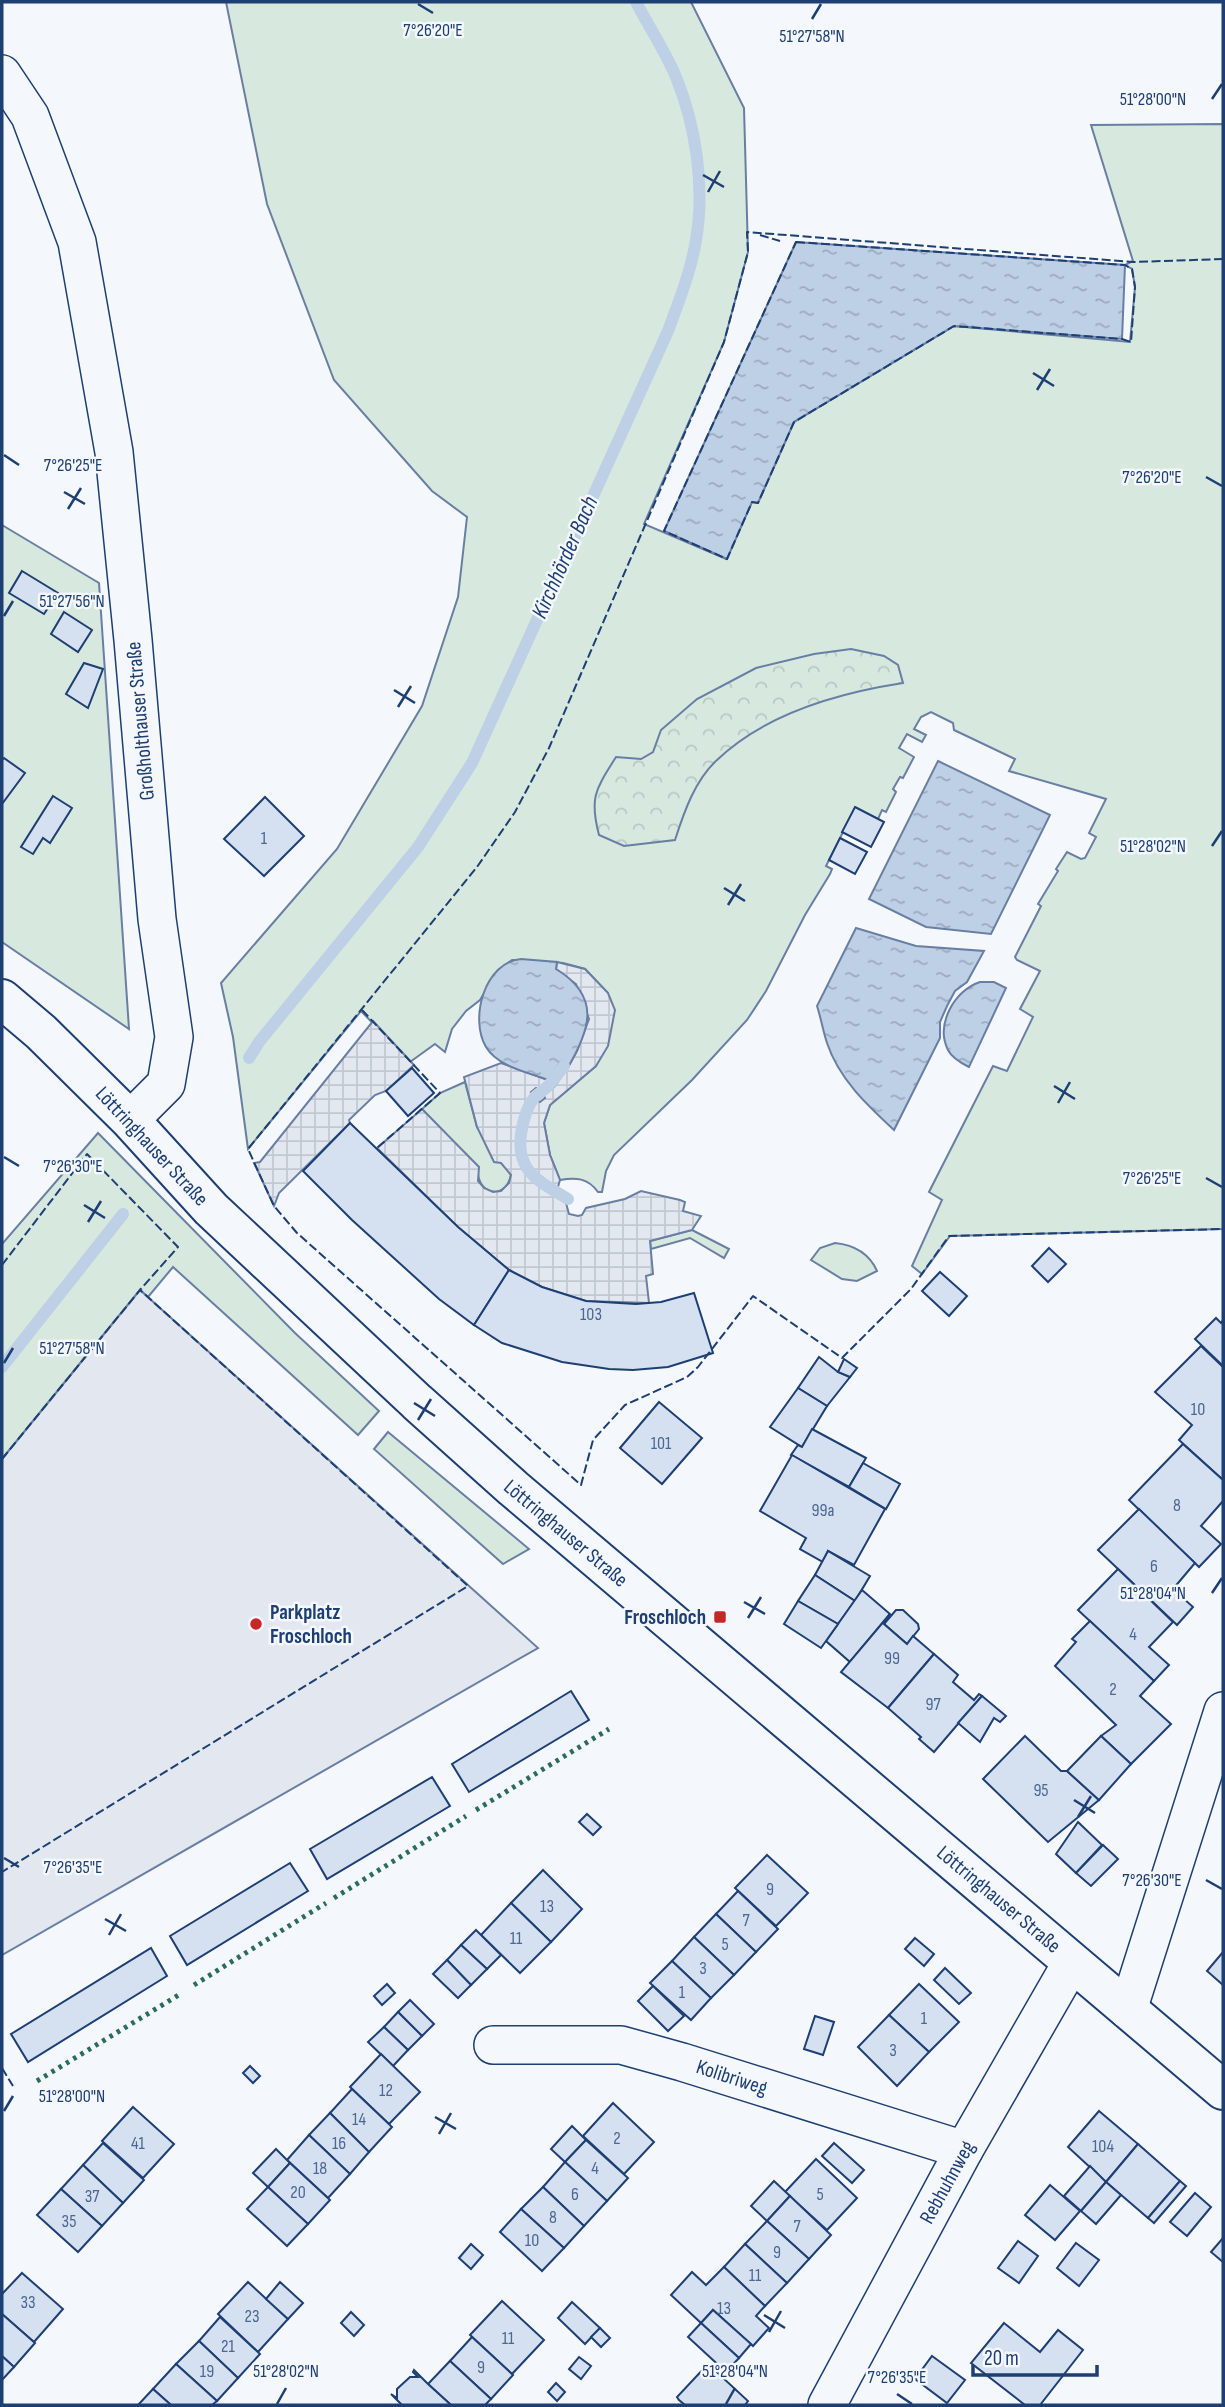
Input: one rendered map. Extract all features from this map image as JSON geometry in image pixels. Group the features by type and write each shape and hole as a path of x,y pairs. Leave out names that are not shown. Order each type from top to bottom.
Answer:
{"street":[{"name":"Großholthauser Straße","path":"2,74 30,116 77,242 114,452 134,640 157,919 174,1037 166,1084 131,1119"},
{"name":"Löttringhauser Straße","path":"2,999 41,1031 131,1119 211,1209 522,1497 1223,2090"},
{"path":"1128,2010 1223,1711"},
{"name":"Rebhuhnweg","path":"827,2405 964,2150 1072,1962"},
{"name":"Kolibriweg","path":"494,2045 621,2045 964,2150"}],"green space":[{"path":"226,2 691,2 744,108 748,252 724,342 644,524 726,559 752,502 758,502 794,422 954,326 1130,342 1135,287 1132,269 1125,265 1133,261 1091,125 1223,124 1223,1229 950,1236 922,1274 912,1266 942,1200 929,1192 993,1066 1007,1071 1033,1017 1020,1009 1040,971 1015,957 1041,906 1038,904 1067,852 1081,859 1085,858 1096,837 1089,833 1106,799 1009,771 1015,759 954,730 953,723 931,712 921,717 914,729 926,735 922,742 907,734 899,748 914,757 903,778 900,777 893,789 896,792 886,812 882,810 878,819 855,808 826,866 832,869 830,874 805,915 766,991 747,1020 692,1080 614,1155 606,1171 602,1192 581,1180 560,1180 550,1155 544,1123 550,1105 596,1066 608,993 585,969 563,963 512,960 498,970 480,1000 466,1011 452,1029 445,1052 435,1044 410,1062 361,1011 248,1149 233,1037 221,983 337,849 422,706 458,597 467,517 432,491 334,380 267,204"},
{"path":"2,525 99,583 129,1029 2,942"},
{"path":"851,649 884,656 898,665 903,683 829,699 804,708 780,718 736,744 702,777 686,808 675,840 624,846 599,835 595,811 596,794 616,757 641,759 653,752 661,730 697,699 756,668 814,654"},
{"path":"465,1082 477,1127 511,1175 508,1184 497,1191 486,1189 478,1176 478,1167 422,1109 440,1093"},
{"path":"98,1133 295,1333 379,1411 358,1435 173,1267 148,1297 140,1290 2,1459 2,1244"},
{"path":"692,1230 729,1249 724,1258 690,1238 651,1249 650,1241"},
{"path":"835,1243 860,1251 870,1259 877,1271 857,1281 842,1279 811,1260 820,1248"},
{"path":"388,1432 529,1549 503,1564 374,1449"}],"shaded area":[{"path":"557,962 585,969 608,993 615,1010 608,1046 596,1066 550,1105 544,1123 550,1155 560,1180 557,1190 531,1169 521,1151 531,1107 536,1099 540,1102 545,1098 543,1094 554,1087 567,1069 589,1019 576,984 556,969"},
{"path":"373,1021 414,1065 386,1091 375,1095 349,1120 350,1123 279,1193 274,1206 254,1163 260,1162"},
{"path":"501,1063 548,1080 531,1092 534,1095 524,1113 517,1154 523,1169 543,1188 560,1196 566,1203 569,1214 582,1215 586,1208 625,1199 641,1191 685,1202 683,1211 701,1216 692,1230 650,1241 653,1274 646,1276 649,1303 586,1301 542,1287 509,1270 458,1227 377,1148 422,1109 479,1167 478,1181 484,1188 493,1192 501,1191 509,1183 511,1175 501,1163 494,1162 477,1127 464,1077"},
{"name":"Parkplatz Froschloch","path":"140,1290 538,1648 2,1955 2,1459"}],"water":[{"path":"796,242 1125,265 1122,339 954,326 794,422 758,503 752,502 727,559 664,531"},
{"path":"938,761 1050,815 991,934 926,927 869,899"},
{"path":"856,928 916,946 984,951 967,982 955,991 947,1006 940,1022 940,1038 894,1130 846,1080 832,1056 817,1006"},
{"path":"521,959 557,962 556,969 571,980 586,1003 586,1028 575,1055 567,1069 559,1064 548,1080 514,1068 498,1059 486,1047 481,1035 480,1007 490,981 508,962"},
{"path":"980,982 994,982 1006,988 969,1067 950,1053 944,1030 955,1000"}],"building":[{"path":"22,571 58,593 44,614 9,593"},
{"path":"64,612 92,630 78,652 51,634"},
{"path":"84,663 103,669 88,708 66,694"},
{"path":"4,758 25,773 2,804 2,760"},
{"path":"53,796 72,808 50,843 43,838 33,854 21,847"},
{"path":"265,797 304,836 264,876 224,839"},
{"path":"855,807 884,822 871,847 842,832"},
{"path":"840,838 867,852 855,874 829,860"},
{"path":"412,1068 434,1093 408,1116 386,1091"},
{"path":"350,1123 458,1227 509,1270 474,1325 439,1299 303,1171"},
{"path":"1049,1248 1066,1264 1048,1282 1032,1266"},
{"path":"509,1270 542,1287 586,1301 636,1304 661,1302 694,1293 713,1353 668,1367 609,1369 562,1362 502,1343 474,1325"},
{"path":"940,1272 967,1296 949,1316 922,1291"},
{"path":"1216,1318 1221,1323 1223,1320 1223,1366 1195,1339"},
{"path":"1201,1346 1223,1367 1223,1480 1179,1440 1192,1425 1155,1392"},
{"path":"819,1357 838,1372 850,1377 827,1406 798,1388"},
{"path":"844,1359 857,1368 850,1377 838,1372"},
{"path":"798,1388 827,1406 802,1447 770,1427"},
{"path":"659,1402 702,1438 662,1484 620,1448"},
{"path":"812,1429 866,1458 849,1487 791,1455 798,1445 802,1447"},
{"path":"1183,1444 1223,1480 1223,1501 1201,1526 1221,1544 1199,1567 1129,1500"},
{"path":"792,1455 885,1509 854,1565 828,1551 823,1562 800,1549 806,1538 760,1511"},
{"path":"863,1463 900,1484 886,1509 849,1487"},
{"path":"1139,1509 1195,1563 1173,1589 1193,1607 1177,1625 1098,1550"},
{"path":"828,1551 870,1576 855,1601 815,1575"},
{"path":"1118,1569 1173,1622 1149,1647 1169,1665 1154,1681 1078,1610"},
{"path":"815,1575 855,1601 838,1624 798,1601"},
{"path":"862,1590 890,1614 850,1662 826,1641"},
{"path":"798,1601 838,1624 821,1648 784,1624"},
{"path":"896,1610 903,1610 918,1624 919,1629 907,1644 884,1624"},
{"path":"890,1614 884,1624 907,1644 913,1636 934,1654 888,1708 841,1672"},
{"path":"1090,1621 1154,1681 1140,1696 1171,1724 1131,1764 1101,1736 1116,1725 1055,1666 1076,1642 1072,1639"},
{"path":"934,1654 958,1675 953,1682 974,1700 979,1694 982,1696 934,1752 888,1708"},
{"path":"571,1691 589,1720 469,1792 452,1764"},
{"path":"982,1696 1006,1716 1000,1722 994,1718 980,1742 958,1723"},
{"path":"1025,1736 1061,1771 1067,1771 1099,1800 1048,1842 983,1779"},
{"path":"1101,1736 1131,1764 1099,1800 1067,1771"},
{"path":"432,1777 450,1806 327,1879 310,1849"},
{"path":"587,1814 601,1827 593,1835 579,1822"},
{"path":"1078,1822 1102,1845 1076,1873 1056,1854"},
{"path":"1103,1845 1118,1859 1091,1886 1076,1873"},
{"path":"767,1855 808,1893 776,1926 735,1888"},
{"path":"290,1863 308,1891 187,1965 170,1936"},
{"path":"543,1870 582,1909 551,1942 511,1903"},
{"path":"738,1891 778,1929 756,1952 716,1914"},
{"path":"511,1903 551,1942 520,1973 481,1935"},
{"path":"716,1914 756,1952 734,1975 694,1937"},
{"path":"476,1930 501,1955 487,1969 461,1945"},
{"path":"694,1937 734,1975 711,1998 672,1961"},
{"path":"915,1938 934,1954 924,1966 905,1949"},
{"path":"461,1945 487,1969 471,1985 447,1960"},
{"path":"151,1948 167,1976 28,2062 11,2034"},
{"path":"1223,1952 1223,1985 1207,1971"},
{"path":"447,1960 471,1985 458,1998 433,1974"},
{"path":"672,1961 711,1998 691,2020 650,1983"},
{"path":"945,1968 971,1993 959,2004 934,1980"},
{"path":"387,1984 395,1993 382,2005 374,1996"},
{"path":"919,1984 959,2022 929,2052 889,2015"},
{"path":"653,1986 684,2016 668,2031 638,2001"},
{"path":"410,2000 434,2024 422,2036 398,2012"},
{"path":"398,2012 422,2036 408,2050 384,2027"},
{"path":"889,2015 929,2052 897,2086 858,2047"},
{"path":"815,2016 834,2022 823,2055 804,2049"},
{"path":"384,2027 408,2050 393,2066 368,2042"},
{"path":"381,2054 420,2092 389,2124 350,2087"},
{"path":"250,2066 260,2076 253,2083 243,2073"},
{"path":"352,2089 392,2127 369,2152 330,2113"},
{"path":"613,2103 654,2142 624,2174 583,2136"},
{"path":"133,2107 174,2144 143,2178 102,2141"},
{"path":"1099,2111 1138,2144 1106,2182 1068,2147"},
{"path":"330,2113 369,2152 350,2174 309,2135"},
{"path":"572,2126 586,2140 565,2162 551,2149"},
{"path":"309,2135 350,2174 328,2198 287,2160"},
{"path":"586,2140 628,2178 607,2201 565,2162"},
{"path":"103,2143 144,2180 123,2203 83,2165"},
{"path":"834,2143 864,2170 852,2183 822,2156"},
{"path":"1138,2144 1180,2181 1148,2218 1106,2182"},
{"path":"276,2149 290,2163 268,2187 253,2173"},
{"path":"816,2159 857,2198 827,2230 785,2192"},
{"path":"565,2162 607,2201 584,2226 543,2187"},
{"path":"290,2163 330,2200 308,2224 268,2187"},
{"path":"83,2165 123,2203 102,2226 61,2189"},
{"path":"1090,2166 1106,2182 1081,2211 1064,2196"},
{"path":"774,2181 790,2196 767,2221 751,2206"},
{"path":"1180,2181 1186,2186 1154,2223 1148,2218"},
{"path":"1106,2182 1121,2195 1096,2224 1081,2211"},
{"path":"1050,2185 1080,2211 1055,2240 1025,2215"},
{"path":"268,2187 308,2224 287,2246 247,2209"},
{"path":"543,2187 584,2226 564,2248 521,2209"},
{"path":"61,2189 102,2226 78,2252 37,2215"},
{"path":"1195,2193 1211,2207 1187,2236 1170,2222"},
{"path":"790,2196 831,2235 809,2259 767,2221"},
{"path":"521,2209 564,2248 542,2271 500,2232"},
{"path":"767,2221 809,2259 787,2283 745,2244"},
{"path":"1223,2238 1223,2262 1211,2252"},
{"path":"1018,2241 1038,2256 1019,2283 998,2268"},
{"path":"1076,2243 1099,2260 1079,2286 1057,2268"},
{"path":"471,2244 483,2255 471,2269 459,2258"},
{"path":"745,2244 787,2283 765,2306 724,2267"},
{"path":"724,2267 765,2306 756,2316 769,2328 753,2346 713,2310 701,2323 671,2295 692,2272 706,2285"},
{"path":"22,2273 63,2309 34,2342 2,2314 2,2294"},
{"path":"248,2282 288,2319 258,2352 218,2314"},
{"path":"280,2282 303,2303 288,2319 266,2299"},
{"path":"502,2301 544,2340 512,2374 470,2335"},
{"path":"572,2302 600,2328 585,2344 558,2318"},
{"path":"713,2310 751,2344 739,2358 701,2323"},
{"path":"351,2312 364,2325 354,2336 341,2323"},
{"path":"2,2314 35,2343 14,2367 2,2356"},
{"path":"220,2317 260,2354 238,2378 199,2341"},
{"path":"701,2323 739,2358 726,2372 688,2337"},
{"path":"1004,2323 1040,2352 1058,2330 1083,2350 1040,2405 1025,2405 971,2363"},
{"path":"600,2328 610,2338 601,2347 591,2337"},
{"path":"472,2337 513,2375 491,2399 450,2361"},
{"path":"199,2341 238,2378 217,2401 176,2364"},
{"path":"2,2356 14,2367 2,2380"},
{"path":"932,2356 965,2380 947,2403 915,2379"},
{"path":"579,2357 591,2366 581,2379 569,2369"},
{"path":"450,2361 491,2399 485,2405 451,2405 428,2384"},
{"path":"176,2364 217,2401 212,2405 171,2405 153,2389"},
{"path":"708,2364 748,2401 745,2405 685,2405 679,2400 677,2397"},
{"path":"414,2370 451,2405 402,2405 391,2394 397,2398 397,2389 410,2377 418,2377"},
{"path":"556,2383 565,2392 557,2401 548,2392"},
{"path":"153,2389 171,2405 138,2405"}],"waterway":[{"name":"Kirchhörder Bach","path":"249,1058 259,1042 418,847 472,763 668,331 694,252 699,220 697,157 689,116 676,77 636,2"},
{"path":"564,1066 529,1106 520,1147 522,1158 532,1174 568,1199"},
{"name":"Kirchhörder Bach","path":"2,1367 123,1214"}],"hedge":[{"path":"476,1810 609,1729"},
{"path":"334,1898 466,1816"},
{"path":"194,1985 326,1903"},
{"path":"37,2081 182,1993"}],"fence":[{"path":"1223,259 1133,262 747,232 748,252 724,342 549,748 515,812 477,867 248,1149 274,1206 297,1233 581,1485 593,1440 625,1405 687,1377 698,1367 753,1296 842,1358 911,1289 949,1236 1223,1229"},
{"path":"760,235 780,241"},
{"path":"796,242 1125,265 1132,269 1135,287 1131,342 1122,339 954,326 794,422 758,503 752,502 727,559 664,531 796,242"},
{"path":"362,1010 440,1093 377,1148"},
{"path":"2,1265 87,1154 178,1247 140,1290"},
{"path":"2,1459 140,1290 468,1586 2,1872"},
{"path":"2,2068 13,2086"}],"place":[{"name":"Froschloch","path":"720,1617"},
{"name":"Parkplatz Froschloch","path":"256,1624"}]}
